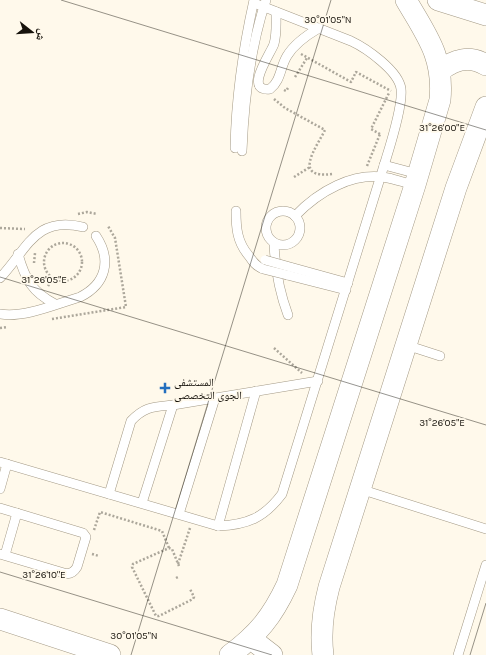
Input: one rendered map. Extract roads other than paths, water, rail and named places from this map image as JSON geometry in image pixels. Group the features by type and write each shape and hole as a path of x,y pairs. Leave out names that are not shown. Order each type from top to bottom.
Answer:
{"street":[{"path":"230,655 252,638 268,619 279,602 287,585 440,100 440,71 437,58 432,46 406,0"},
{"path":"438,0 486,15"},
{"path":"440,71 452,62 459,60 474,60 486,65"},
{"path":"323,655 322,623 324,605 456,188 486,107"},
{"path":"0,619 110,655"},
{"path":"252,638 272,655"}],"lane":[{"path":"0,488 4,463 218,526 240,524 253,520 269,509 282,494 384,165 401,96 401,89 397,79 373,54 358,44 276,12 265,4 254,2 236,110 239,150 247,88 265,4"},
{"path":"276,12 276,33 272,50 262,67 258,81 259,86 266,90 270,89 276,83 290,52 304,38 318,28"},
{"path":"272,50 290,52"},
{"path":"384,165 416,180"},
{"path":"295,216 314,198 332,188 360,178 380,177 416,180"},
{"path":"236,211 239,240 242,247 256,265 264,264 347,286"},
{"path":"274,243 285,245 291,243 295,239 300,229 299,223 295,216 286,211 280,211 270,217 267,222 267,233 274,243 278,280 288,315"},
{"path":"0,278 18,254 31,240 46,229 64,224 83,227"},
{"path":"0,314 21,314 80,297 88,293 99,282 102,275 105,258 96,236"},
{"path":"18,254 30,285 37,293 55,304"},
{"path":"406,345 440,356"},
{"path":"109,494 131,421 139,412 150,407 173,405 318,381"},
{"path":"218,526 256,391"},
{"path":"179,514 215,398"},
{"path":"142,503 173,405"},
{"path":"360,489 486,529"},
{"path":"0,508 17,513 84,533 86,537 73,572 67,574 2,554 17,513"},
{"path":"458,655 486,565"}],"place":[{"name":"المستشفى الجوى التخصصى","path":"165,388"}]}
